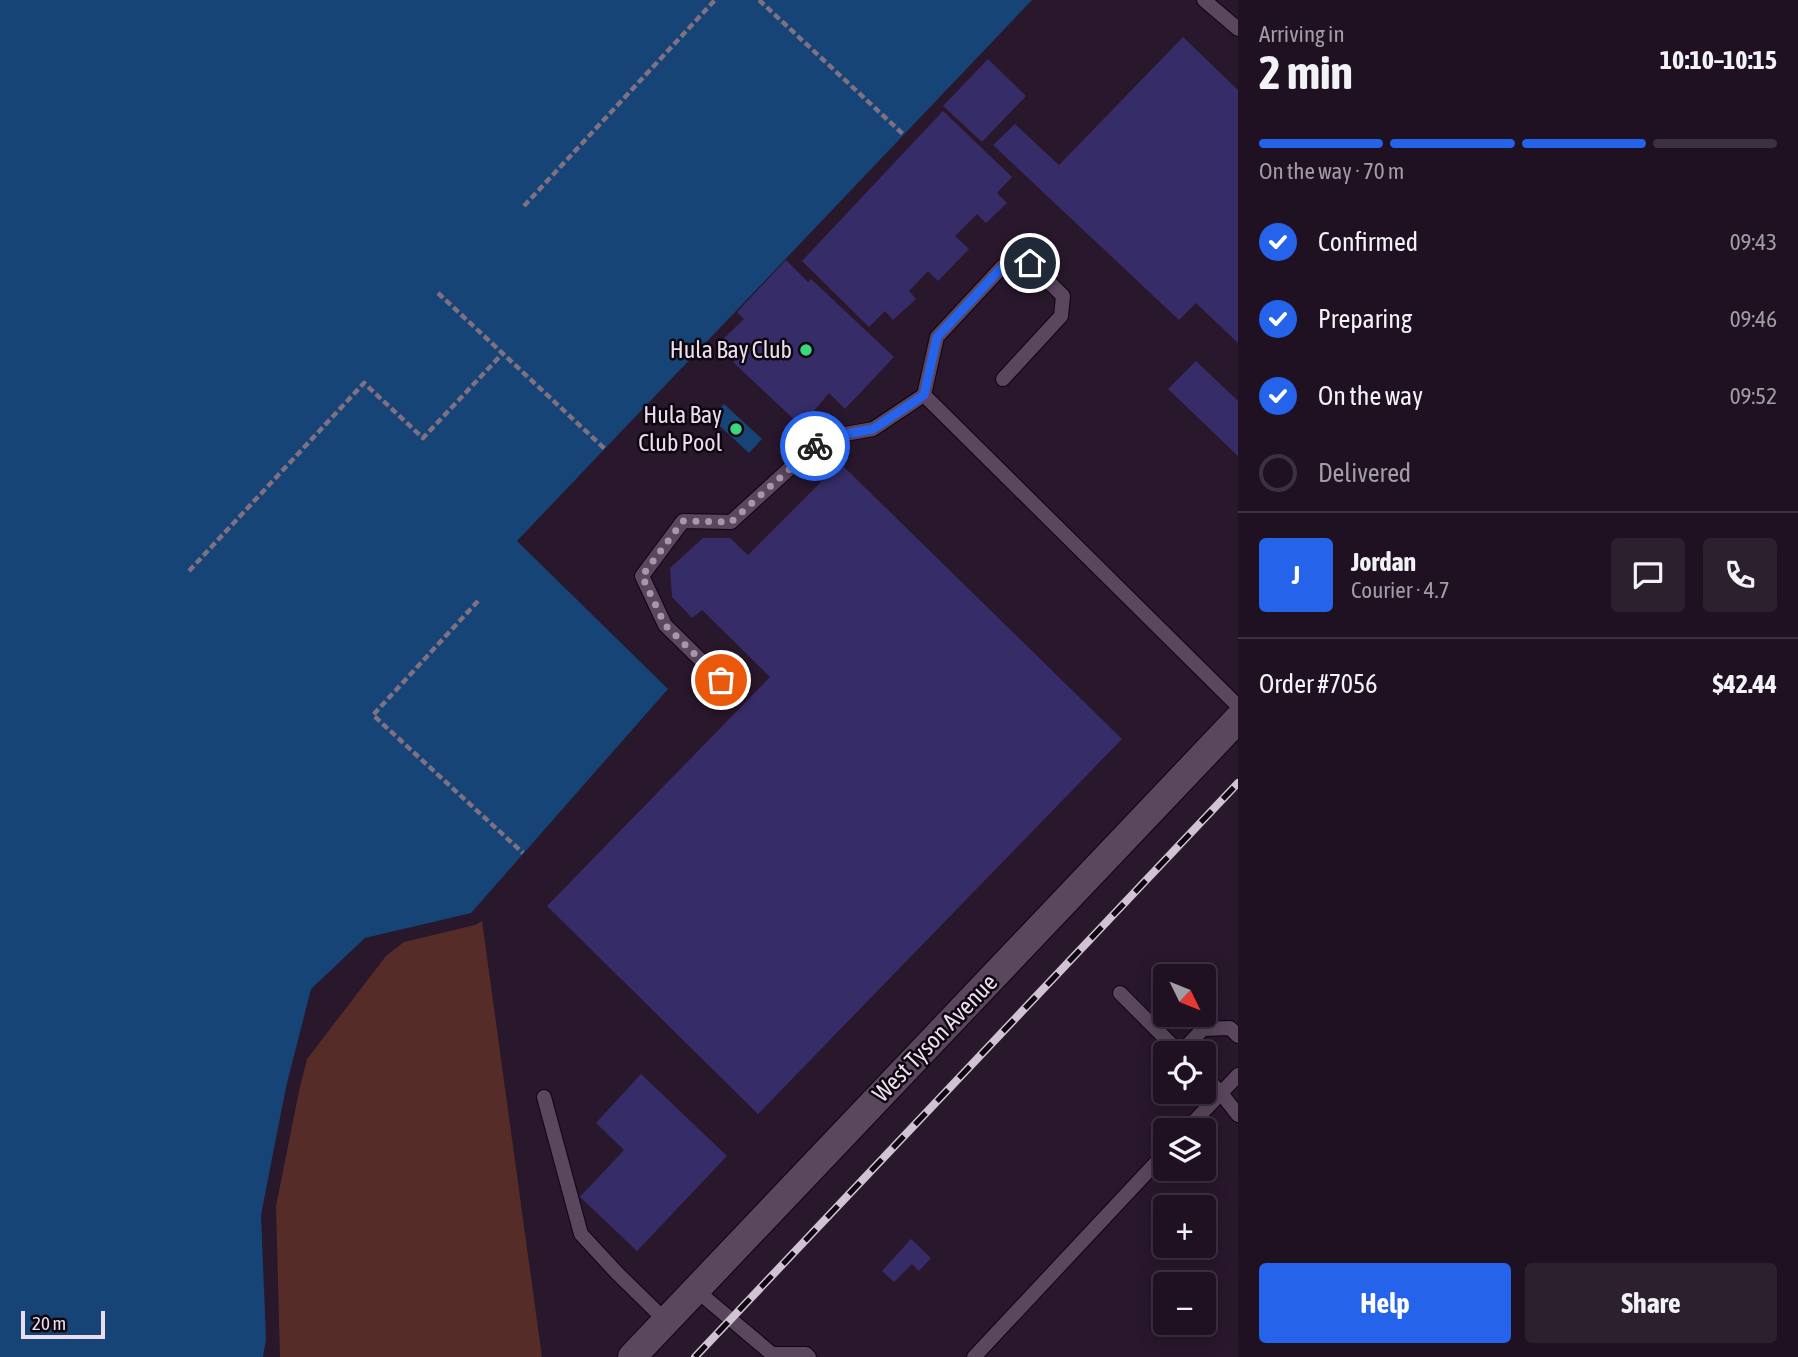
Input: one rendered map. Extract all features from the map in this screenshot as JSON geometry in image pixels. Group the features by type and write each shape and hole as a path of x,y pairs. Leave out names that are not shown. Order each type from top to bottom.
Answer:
{"street":[{"name":"West Tyson Avenue","path":"632,1357 1238,719"}],"lane":[{"path":"1204,0 1238,29"},
{"path":"721,680 665,625 642,576 683,521 731,522 824,438 873,429 924,395 937,337 1003,266 1030,263 1063,296 1061,316 1003,379"},
{"path":"924,395 1238,706"},
{"path":"1120,993 1168,1041"},
{"path":"1192,1041 1203,1029 1230,1028 1238,1036"},
{"path":"1198,1118 1238,1075"},
{"path":"1216,1087 1238,1115"},
{"path":"544,1097 580,1234 666,1321"},
{"path":"974,1357 1153,1166"},
{"path":"696,1290 772,1355 806,1354 809,1357"}],"path":[{"path":"523,206 715,0"},
{"path":"759,0 904,135"},
{"path":"438,293 605,449"},
{"path":"189,571 364,383 423,438 503,353"},
{"path":"478,601 373,715 523,853"}],"shaded area":[{"path":"482,921 542,1357 280,1357 276,1206 307,1059 386,956 404,942"}],"water":[{"path":"0,0 1032,0 517,541 668,689 471,913 365,938 311,989 286,1087 261,1215 266,1339 263,1357 0,1357"},
{"name":"Hula Bay Club Pool","path":"724,404 762,439 749,453 711,418"}],"building":[{"path":"1183,37 1238,90 1238,343 1196,303 1179,320 993,145 1015,124 1059,165"},
{"path":"988,59 1026,96 982,142 943,106"},
{"path":"943,111 1012,177 997,193 1007,203 986,223 977,214 955,236 969,249 938,281 928,271 909,291 916,299 893,320 885,311 869,327 802,261"},
{"name":"Hula Bay Club","path":"786,260 808,282 811,279 894,357 845,409 829,393 801,426 733,362 736,359 719,343 744,319 737,312"},
{"path":"1196,361 1238,401 1238,456 1168,389"},
{"path":"840,463 1122,739 758,1114 547,906 770,677 702,610 692,618 672,597 670,568 703,538 730,538 748,555"},
{"path":"641,1074 727,1156 637,1251 580,1197 624,1150 596,1123"},
{"path":"911,1239 931,1258 919,1271 912,1264 894,1282 882,1271"}],"railway":[{"path":"695,1357 1238,783"}],"way so far":[{"path":"721,680 665,625 642,576 683,521 731,522 815,446"}],"place":[{"name":"Hula Bay Club","path":"806,350"},
{"name":"Hula Bay Club Pool","path":"736,429"}],"route":[{"path":"815,446 824,438 873,429 924,395 937,337 1003,266 1030,263"}]}
